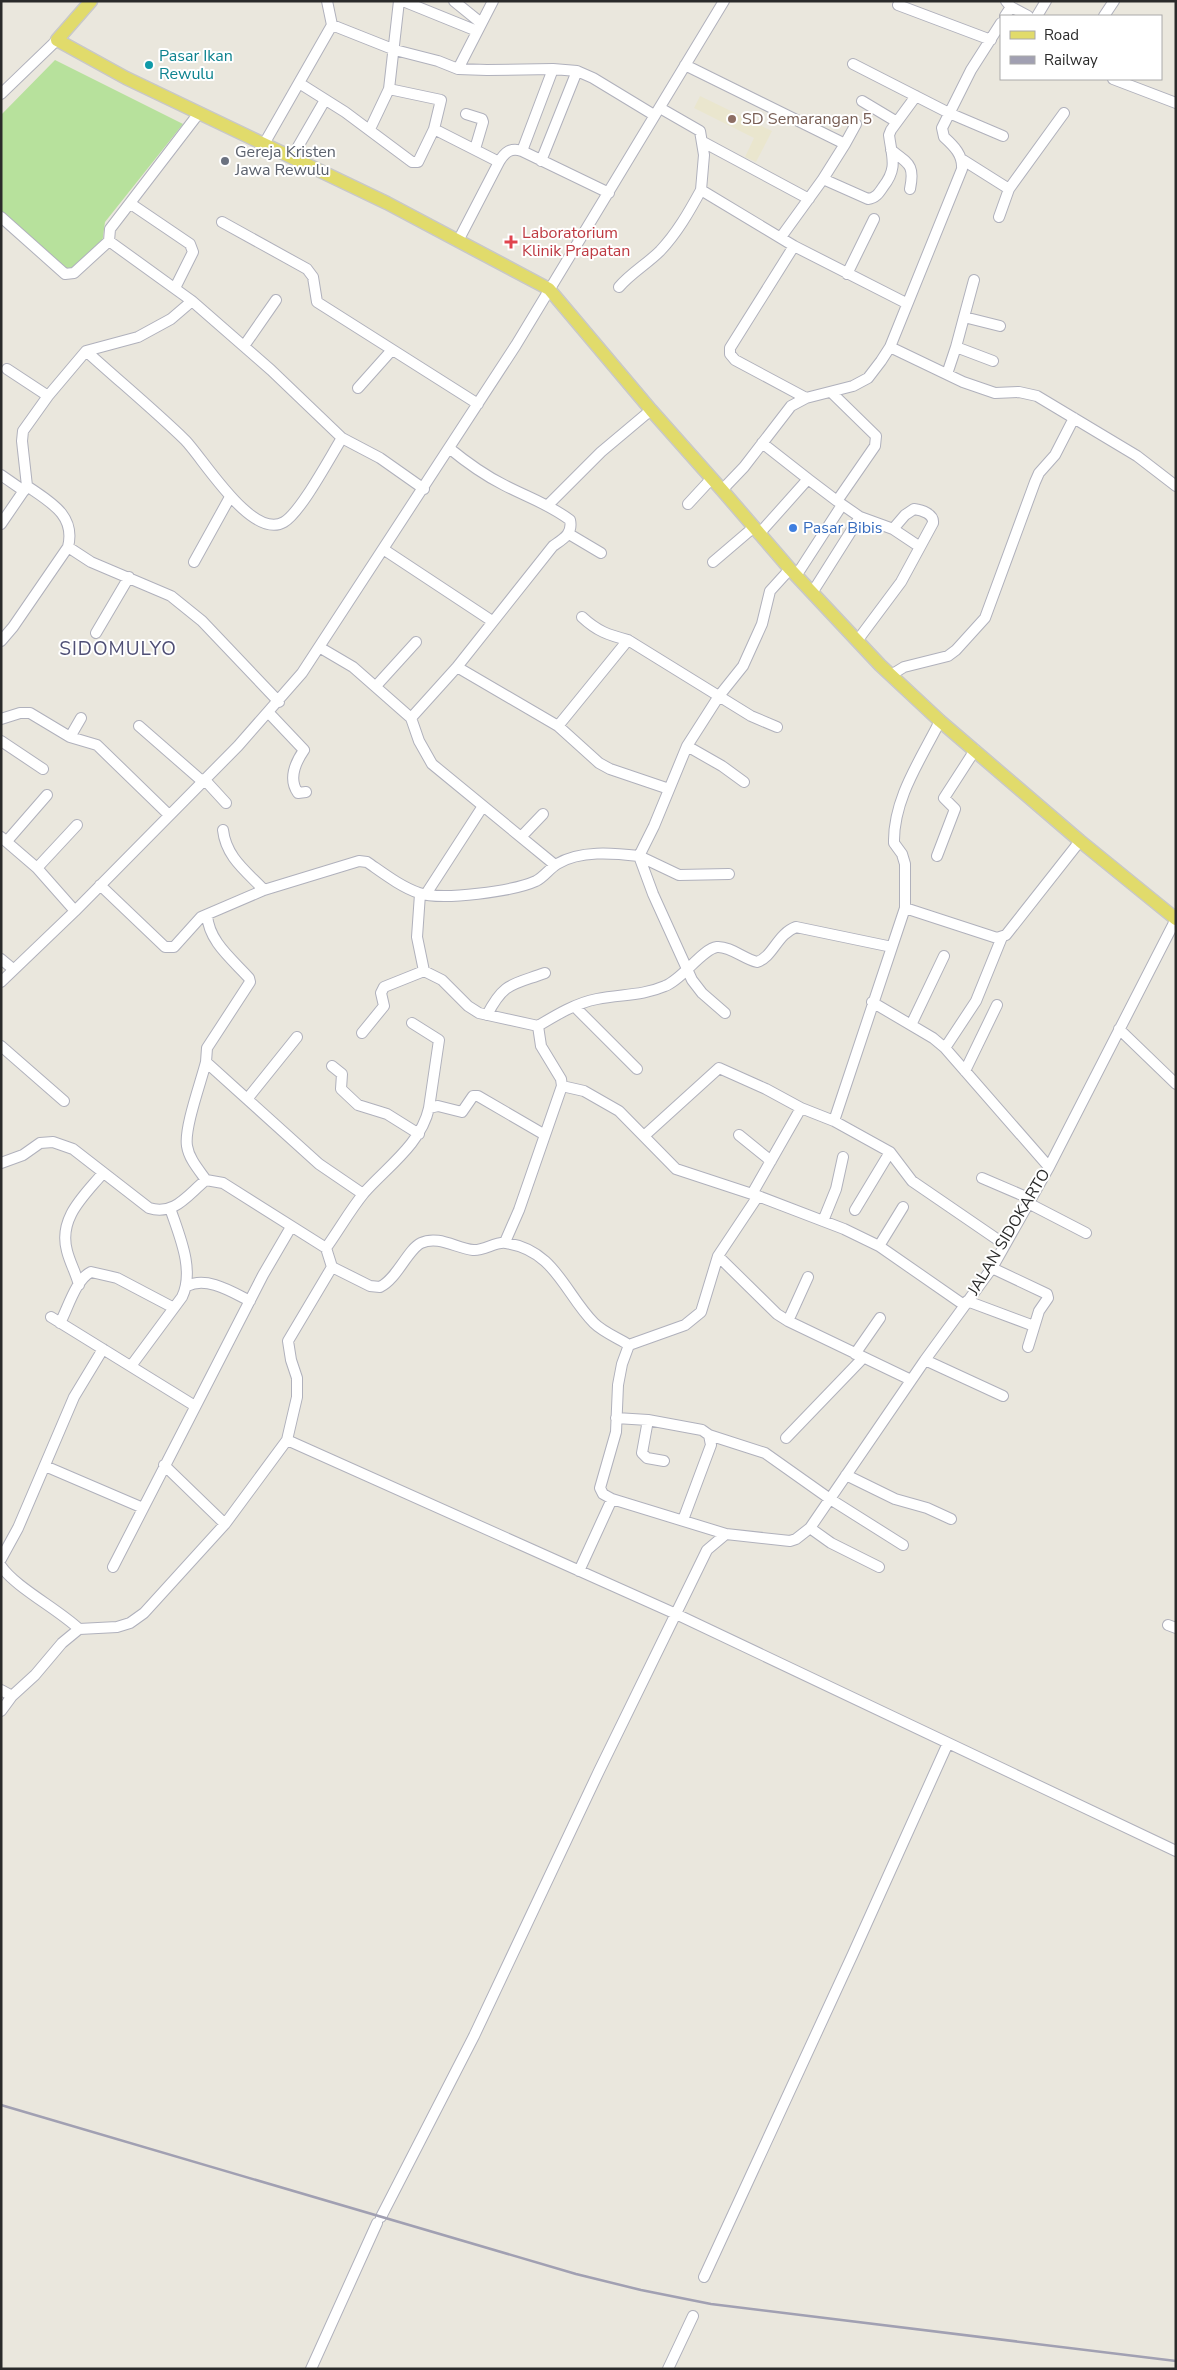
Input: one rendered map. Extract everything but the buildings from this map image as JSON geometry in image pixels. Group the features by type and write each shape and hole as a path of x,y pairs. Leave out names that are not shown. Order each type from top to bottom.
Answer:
{"main road":[{"path":"91,1 57,40 126,78 292,157 549,289 793,573 857,641 940,721 1080,841 1176,919"}],"street":[{"path":"264,144 332,25 327,1"},
{"path":"370,129 389,89 395,50 399,1"},
{"path":"403,1 479,27"},
{"path":"454,1 479,27"},
{"path":"458,69 492,1"},
{"path":"1,982 75,911 279,702 302,673 478,404 609,193 724,1"},
{"path":"1038,15 1046,1"},
{"path":"1105,15 1114,1"},
{"path":"1009,4 1026,15"},
{"path":"898,5 991,40"},
{"path":"332,25 395,50 438,61 458,69 553,68 577,71 700,131 703,142 700,190 683,224 665,245 619,287"},
{"path":"1000,25 971,70 949,113 942,132 963,160 1009,189"},
{"path":"3,90 57,40"},
{"path":"853,64 949,113 1003,136"},
{"path":"685,65 845,144"},
{"path":"522,151 553,68"},
{"path":"541,161 577,71"},
{"path":"1115,80 1176,103"},
{"path":"299,83 370,129 415,163 420,160 434,130 441,100 389,89"},
{"path":"823,179 868,199 873,198 893,173 889,135 916,96"},
{"path":"292,157 325,100"},
{"path":"862,101 897,122"},
{"path":"1,217 66,274 74,273 109,241 110,230 199,112"},
{"path":"999,216 1009,189 1064,113"},
{"path":"466,114 484,122 475,149"},
{"path":"781,237 823,179 856,124"},
{"path":"434,130 498,162"},
{"path":"703,142 809,199"},
{"path":"458,241 498,162 509,150 514,148 609,193"},
{"path":"891,150 908,164 912,170 910,189"},
{"path":"722,490 744,468 791,406 806,398 832,393 853,386 868,378 890,347 906,303 956,184 963,160"},
{"path":"700,190 794,246 906,303"},
{"path":"131,204 190,244 193,248 193,252 175,288"},
{"path":"846,274 874,219"},
{"path":"222,222 307,269 313,277 317,302 391,351 478,404"},
{"path":"109,241 192,301 244,346 342,438 380,458 424,489"},
{"path":"794,246 730,348 730,354 735,360 806,398"},
{"path":"947,374 974,280"},
{"path":"244,346 276,300"},
{"path":"1,524 25,488 23,431 48,396 86,351 138,337 171,319 192,301"},
{"path":"964,317 1000,326"},
{"path":"890,347 947,374 995,393 1019,392 1037,396 1137,456 1176,486"},
{"path":"956,347 993,361"},
{"path":"86,351 186,442 230,497 263,522 272,525 284,522 295,512 342,438"},
{"path":"358,388 391,351"},
{"path":"7,369 48,396"},
{"path":"725,1014 702,993 692,980 653,894 639,856 688,746 719,696 743,666 760,629 770,591 793,573 840,503 875,446 876,436 832,393"},
{"path":"548,505 602,452 651,410"},
{"path":"891,675 904,667 948,656 956,650 985,618 1039,473 1056,454 1074,418"},
{"path":"762,443 860,517 893,529 920,548"},
{"path":"411,718 457,667 553,546 569,534 572,527 570,520 548,505 504,485 473,467 448,448"},
{"path":"1,475 53,504 67,518 70,529 68,547 13,627 1,641"},
{"path":"688,504 712,478"},
{"path":"713,562 756,530 808,479"},
{"path":"194,562 230,497"},
{"path":"857,641 887,603 920,548 933,523 931,515 916,509 912,510 893,529"},
{"path":"812,593 860,517"},
{"path":"569,534 601,553"},
{"path":"68,547 91,562 170,596 186,608 279,702"},
{"path":"384,549 492,621"},
{"path":"96,634 128,577"},
{"path":"582,617 594,629 613,637 628,640 752,716 777,727"},
{"path":"558,726 628,640"},
{"path":"376,686 416,642"},
{"path":"318,647 352,667 411,718 419,741 432,764 555,866"},
{"path":"457,667 558,726 599,763 610,769 669,790"},
{"path":"268,712 304,750 294,769 294,782 298,793 306,792"},
{"path":"1,719 20,713 30,713 70,737 97,745 168,814"},
{"path":"70,737 81,718"},
{"path":"834,1121 872,1002 905,908 905,864 902,854 894,843 894,837 907,784 940,721"},
{"path":"139,726 203,780 226,803"},
{"path":"1,741 9,744 43,769"},
{"path":"688,746 722,766 744,782"},
{"path":"936,856 955,809 944,798 975,750"},
{"path":"47,795 4,839 37,868 75,911"},
{"path":"483,806 423,894 417,938 424,970 442,980 468,1006 486,1015 538,1026 575,1007 597,999 642,995 668,986 689,970 704,954 718,947 727,948 749,960 756,962 763,960 786,931 796,927 892,947"},
{"path":"521,837 543,814"},
{"path":"37,868 77,825"},
{"path":"223,830 224,842 233,859 264,890"},
{"path":"905,908 997,938 1002,937 1006,935 1080,841"},
{"path":"100,885 165,947 174,947 201,917 264,890 363,861 423,894 471,894 517,887 542,878 555,866 568,858 609,853 639,856 679,875 729,874"},
{"path":"207,915 208,928 215,941 250,978 250,982 207,1048 206,1062 186,1146 192,1160 206,1180 223,1183 326,1248 332,1266 370,1286 380,1287 399,1269 419,1244 429,1240 474,1250 504,1242 528,1250 548,1263 562,1278 580,1307 595,1324 629,1345"},
{"name":"JALAN SIDOKARTO","path":"612,1499 726,1534 790,1541 796,1539 810,1528 925,1360 992,1268 1049,1166 1118,1028 1176,919"},
{"path":"945,1048 976,1000 1002,937"},
{"path":"911,1025 944,956"},
{"path":"1,959 13,969"},
{"path":"362,1033 384,1006 381,993 384,987 424,970"},
{"path":"486,1015 494,1000 505,988 545,973"},
{"path":"872,1002 933,1038 945,1048 1049,1166"},
{"path":"965,1071 997,1005"},
{"path":"575,1007 637,1069"},
{"path":"326,1248 363,1194 419,1134 426,1121 439,1040 412,1023"},
{"path":"504,1242 519,1210 562,1086 561,1079 540,1046 538,1026"},
{"path":"1118,1028 1176,1084"},
{"path":"248,1098 297,1037"},
{"path":"1,1046 64,1101"},
{"path":"206,1062 319,1164 363,1194"},
{"path":"332,1066 342,1074 341,1089 358,1105 387,1114 419,1134"},
{"path":"644,1136 719,1068 766,1089 801,1108 834,1121 890,1152 912,1182 1004,1244"},
{"path":"562,1086 584,1091 620,1111 676,1169 755,1195 823,1221 879,1246 966,1303 1034,1326"},
{"path":"429,1108 438,1106 462,1112 470,1098 478,1096 545,1135"},
{"path":"579,1571 612,1499 603,1494 600,1488 616,1432 618,1385 622,1364 629,1345 685,1324 702,1312 718,1256 755,1195 771,1161 801,1108"},
{"path":"739,1134 771,1161"},
{"path":"1,1163 18,1158 40,1143 54,1142 73,1149 149,1208 158,1211 183,1202 206,1180"},
{"path":"855,1210 890,1152"},
{"path":"823,1221 836,1189 843,1157"},
{"path":"79,1285 66,1251 66,1223 75,1205 103,1173"},
{"path":"982,1178 1029,1201 1086,1233"},
{"path":"170,1208 181,1240 188,1286"},
{"path":"879,1246 903,1208"},
{"path":"113,1567 127,1544 164,1465 291,1227"},
{"path":"718,1256 777,1314 911,1380"},
{"path":"1,1711 12,1696 35,1675 62,1643 79,1629 117,1628 130,1623 144,1613 225,1524 287,1440 297,1397 297,1378 290,1360 288,1340 318,1286 332,1266"},
{"path":"992,1268 1048,1294 1034,1326 1028,1347"},
{"path":"174,1308 117,1278 96,1272 87,1274 56,1320 195,1406"},
{"path":"788,1321 808,1278"},
{"path":"131,1366 188,1286 194,1282 225,1288 250,1301"},
{"path":"786,1438 859,1356 880,1318"},
{"path":"1,1559 18,1528 74,1397 103,1349"},
{"path":"925,1360 1002,1396"},
{"path":"616,1418 648,1420 702,1430 709,1435 760,1450 830,1499 903,1545"},
{"path":"648,1420 642,1453 647,1458 664,1461"},
{"path":"683,1520 711,1445 709,1435"},
{"path":"287,1440 676,1614 1176,1851"},
{"path":"164,1465 225,1524"},
{"path":"45,1466 143,1508"},
{"path":"846,1475 901,1501 927,1508 951,1519"},
{"path":"810,1528 831,1543 879,1567"},
{"path":"311,2369 379,2220 474,2036 707,1550 726,1534"},
{"path":"1,1566 14,1579 58,1610 79,1629"},
{"path":"1,1690 12,1696"},
{"path":"704,2277 948,1743"},
{"path":"668,2369 693,2316"}],"shaded area":[{"name":"SD Semarangan 5","path":"700,96 772,131 756,162 745,157 754,138 694,108"}],"green space":[{"path":"55,60 183,124 105,222 102,244 74,275 1,211 1,115"}],"railway":[{"path":"1,2105 576,2274 641,2290 711,2304 1176,2361"}],"place":[{"name":"Pasar Ikan Rewulu","path":"149,65"},
{"name":"SD Semarangan 5","path":"732,119"},
{"name":"Gereja Kristen Jawa Rewulu","path":"225,161"},
{"name":"Laboratorium Klinik Prapatan","path":"511,242"},
{"name":"Pasar Bibis","path":"793,528"}],"district":[{"name":"SIDOMULYO","path":"118,649"}]}
